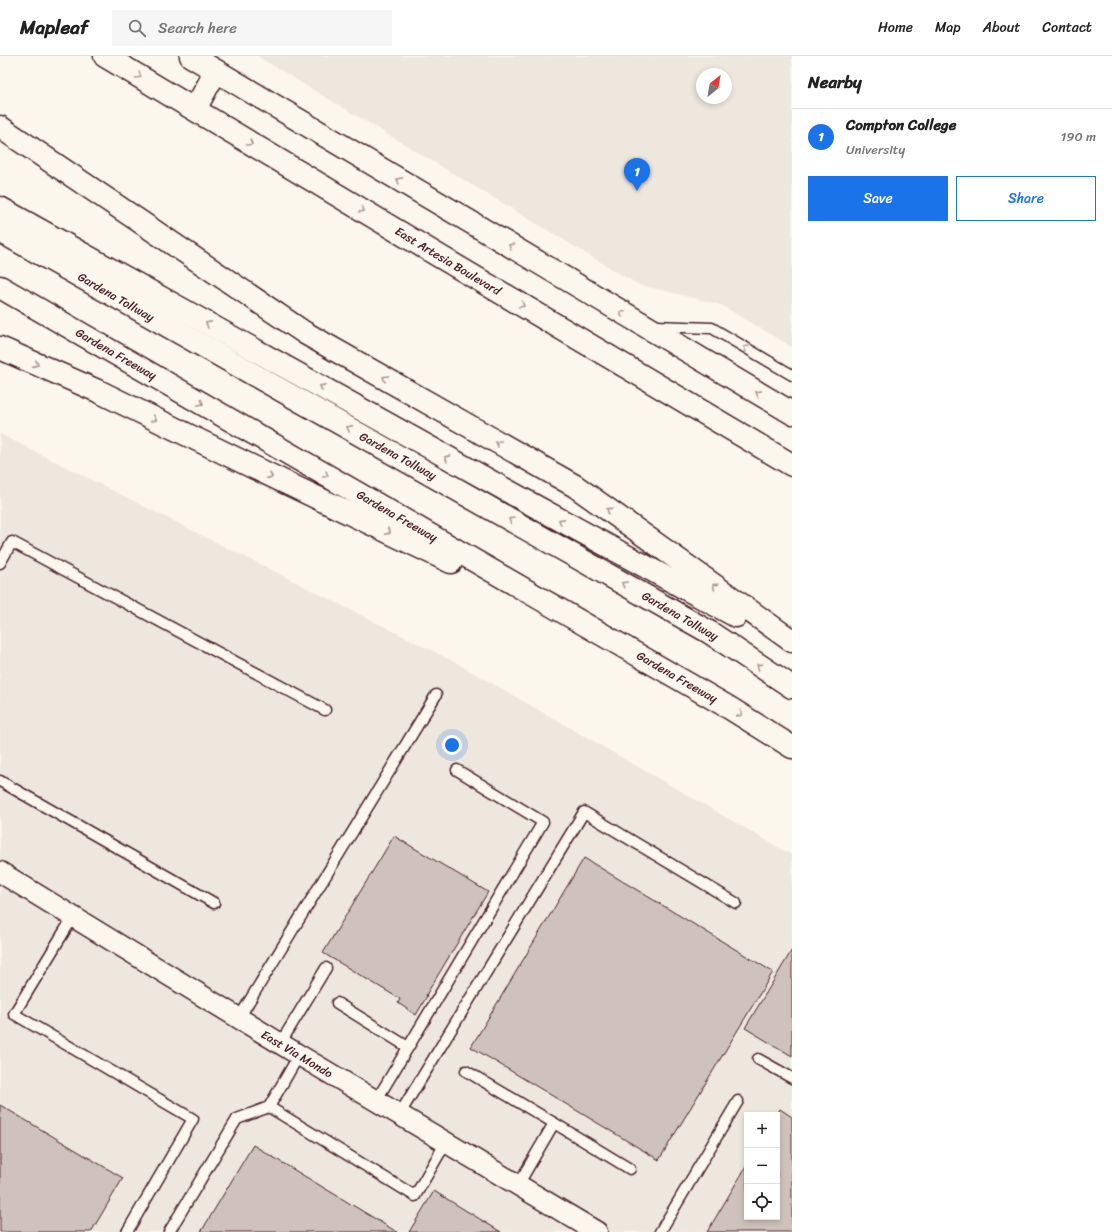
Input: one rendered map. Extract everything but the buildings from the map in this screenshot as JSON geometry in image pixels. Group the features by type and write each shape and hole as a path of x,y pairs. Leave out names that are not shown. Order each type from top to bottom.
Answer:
{"main road":[{"name":"East Artesia Boulevard","path":"105,56 792,465"},
{"path":"190,56 792,413"},
{"path":"195,109 216,71"},
{"path":"0,127 305,333 575,486 792,641"},
{"path":"0,208 533,506 792,646"},
{"name":"Gardena Tollway","path":"0,231 709,632 792,687"},
{"name":"Gardena Freeway","path":"0,287 728,707 792,747"},
{"path":"0,295 107,349"},
{"path":"0,348 100,392 252,467 609,638"}],"street":[{"name":"East Via Mondo","path":"0,872 280,1044 597,1232"}],"lane":[{"path":"644,326 712,328 792,376"},
{"path":"0,563 12,542 325,710"},
{"path":"238,1018 436,695"},
{"path":"376,1101 543,822 457,770"},
{"path":"0,781 214,903"},
{"path":"399,1115 584,812 736,903"},
{"path":"73,917 14,1014 193,1119 127,1232"},
{"path":"280,1044 326,968"},
{"path":"337,1003 408,1047"},
{"path":"169,1232 237,1119 269,1107 299,1055"},
{"path":"758,1059 792,1078"},
{"path":"466,1071 630,1170"},
{"path":"660,1232 738,1101"},
{"path":"269,1107 414,1196 446,1142"},
{"path":"518,1185 554,1123"}],"shaded area":[{"path":"257,56 792,56 792,347 721,305 637,284"},
{"path":"0,434 453,661 792,855 792,1232 0,1232"}],"place":[{"name":"Compton College","path":"637,191"}]}
